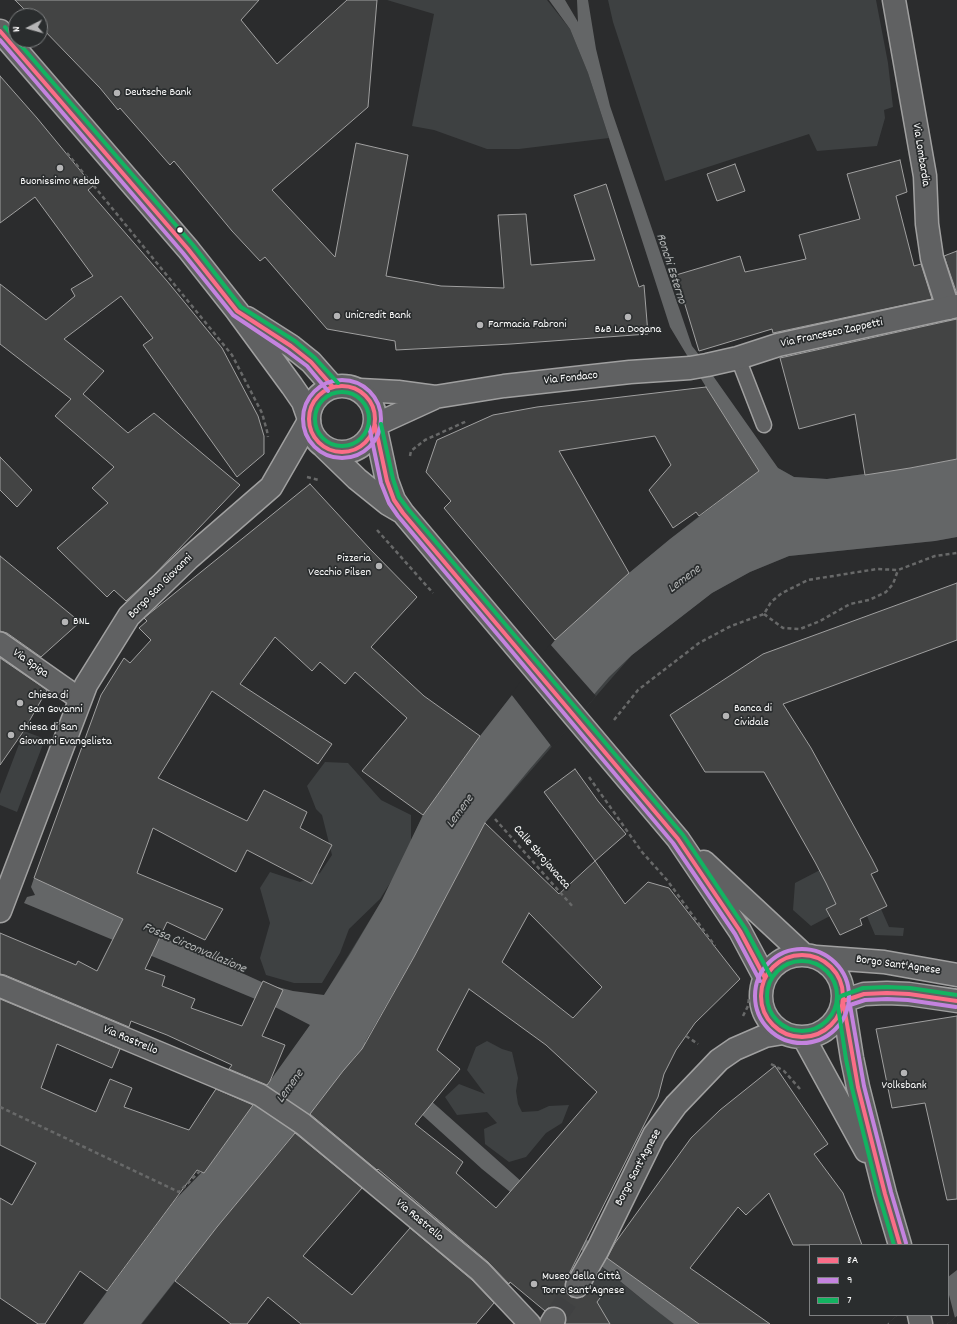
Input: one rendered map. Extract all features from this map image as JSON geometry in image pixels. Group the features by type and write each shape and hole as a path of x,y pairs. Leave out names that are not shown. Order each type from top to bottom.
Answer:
{"main road":[{"name":"Via Lombardia","path":"894,0 924,176 927,224 932,258 953,307"},
{"path":"0,31 188,250 237,311 303,402 313,436 317,442 333,451 344,453 355,450 364,444 371,435 375,425"},
{"name":"Via Francesco Zappetti","path":"698,367 738,358 778,345 953,307"},
{"path":"237,311 291,346 311,362 333,387"},
{"name":"Via Fondaco","path":"375,425 435,397 504,386 630,372 698,367"},
{"path":"309,420 310,408 316,398 324,391 333,387 351,387 360,390 367,397 372,405 375,415 375,425 387,481 394,500 403,513 678,839 740,931 765,978"},
{"name":"Via Fondaco","path":"360,390 398,392 435,397"},
{"name":"Borgo San Giovanni","path":"0,911 86,685 129,616 188,559 271,487 309,420"},
{"path":"323,446 358,479 382,499 403,513"},
{"path":"678,839 809,956 824,962 833,969 839,979 852,1058 885,1194 900,1244"},
{"path":"809,956 792,956 781,960 772,968 765,978 761,990 761,1003 765,1016 773,1026 794,1035 818,1034 830,1027 839,1015 843,1001"},
{"name":"Borgo Sant'Agnese","path":"809,956 884,962 957,975"},
{"path":"843,1001 864,994 887,993 910,994 957,1000"},
{"path":"794,1035 862,1143 885,1194"},
{"name":"Borgo Sant'Agnese","path":"577,1286 595,1254 654,1135 676,1105 719,1060 735,1049 765,1036 794,1035"}],"street":[{"name":"Via Spiga","path":"0,643 80,699"},
{"name":"Via Rastrello","path":"0,986 260,1095 303,1124 480,1271 530,1324"}],"lane":[{"path":"738,358 764,425"}],"path":[{"path":"65,151 232,355 262,413 267,431 269,450 284,465"},
{"path":"408,460 411,451 425,440 469,420"},
{"path":"596,741 638,690 699,643 731,626 764,614 771,602 782,592 808,580 877,569 898,570 934,556 957,553"},
{"path":"764,614 783,628 800,629 820,622 850,604 868,600 886,592 893,584 898,570"},
{"path":"588,776 642,852 667,880 716,948"},
{"name":"Calle Sbrojavacca","path":"495,819 574,908"},
{"path":"743,1016 748,1006 749,993"},
{"path":"768,1062 784,1071 800,1090"},
{"path":"0,1107 179,1192 200,1171"}],"shaded area":[{"path":"387,0 547,0 570,29 588,73 609,138 519,149 487,149 434,130 412,126 434,14"},
{"path":"608,0 876,0 888,63 893,107 884,110 885,118 877,146 817,151 809,134 665,181 613,22"},
{"path":"768,456 778,468 794,477 827,479 910,468 957,459 957,537 935,541 789,556 750,572 712,593 632,655 485,823 415,955 365,1043 322,1100 240,1198 142,1324 83,1324 107,1291 204,1173 296,1046 310,1025 324,995 382,900 392,880 380,899 349,929 340,953 322,983 294,983 266,975 260,958 270,923 260,888 270,872 300,882 320,873 332,855 322,815 316,809 307,786 325,762 348,763 381,800 411,815 411,841 423,815 480,736 555,640 629,573 699,516 759,471"},
{"path":"24,731 45,739 17,812 0,805 0,794"},
{"path":"820,870 836,904 826,909 830,916 811,926 793,910 795,883"},
{"path":"881,909 889,927 904,928 903,936 875,935 867,916"},
{"path":"487,1041 502,1049 512,1052 518,1078 516,1091 518,1104 522,1112 538,1111 549,1106 569,1105 562,1123 546,1133 526,1157 509,1162 485,1144 484,1129 497,1123 487,1112 457,1115 445,1097 459,1084 485,1094 467,1070 476,1047"},
{"path":"602,1267 675,1324 609,1324 584,1292"}],"water":[{"name":"Lemene","path":"549,0 565,0 578,22 577,0 588,0 596,49 610,106 692,346 707,365 711,373 778,468 794,477 827,479 910,468 957,459 957,537 935,541 789,556 750,572 712,593 632,655 609,677 485,823 415,955 365,1042 605,1256 699,1324 674,1324 648,1304 482,1169 356,1055 322,1100 219,1225 141,1324 83,1324 175,1200 202,1172 204,1173 310,1025 277,1008 24,903 27,897 35,895 31,887 34,878 266,984 293,991 324,995 382,900 423,815 480,736 555,640 629,573 670,539 759,471 670,327 588,73 570,29"},
{"path":"957,1270 957,1316 947,1324 887,1324 897,1316 949,1316 949,1276"}],"pier":[{"path":"550,644 596,696 552,747 511,694"},
{"path":"949,1295 955,1318 947,1324 889,1324 889,1322 897,1316 949,1316"}],"building":[{"path":"15,0 259,0 241,20 277,64 347,0 377,0 368,107 272,190 335,257 356,143 408,155 386,276 441,286 504,288 498,215 526,214 531,265 595,260 574,195 606,184 639,287 644,285 648,334 511,344 396,350 395,341 327,329 265,257 260,261 232,231 174,161 170,165 120,108 118,110 100,88 48,34 48,8 23,8"},
{"path":"0,76 93,186 88,190 167,281 222,348 258,416 264,436 264,454 237,477 143,345 153,338 121,296 64,339 104,371 83,394 128,433 154,413 240,485 154,575 126,601 114,590 107,597 57,548 108,503 92,488 114,467 55,416 71,399 0,344 0,284 46,320 75,296 71,289 93,276 35,197 0,223"},
{"path":"900,160 907,192 896,196 914,266 921,264 932,299 773,333 772,329 699,351 676,275 740,256 745,272 806,259 799,235 860,219 847,174"},
{"path":"735,164 745,191 717,201 707,174"},
{"path":"957,251 957,294 944,256"},
{"path":"957,319 957,459 865,475 855,414 799,429 780,358"},
{"path":"706,387 759,471 699,516 696,512 673,528 649,490 671,465 655,436 559,451 629,573 555,640 444,508 451,501 426,472 437,440 493,415 537,407"},
{"path":"0,457 32,490 17,507 0,490"},
{"path":"310,484 417,597 371,647 424,696 480,736 423,815 362,771 407,718 355,672 345,684 320,662 312,671 275,637 240,684 332,744 318,764 212,691 158,778 247,821 264,790 307,812 300,828 332,845 312,884 247,850 236,872 153,828 137,873 223,909 205,940 167,922 145,969 165,976 162,986 195,999 191,1008 242,1026 263,981 283,990 262,1036 285,1045 267,1085 229,1069 232,1065 167,1035 131,1021 129,1027 0,974 0,933 76,965 78,961 97,971 123,919 34,878 101,695 124,658 130,663 151,640 139,628 147,621 144,618"},
{"path":"0,556 80,622 41,657 7,633 0,631"},
{"path":"957,583 957,640 783,704 811,748 872,859 878,871 871,874 887,906 860,919 862,925 840,935 826,909 836,904 815,862 764,772 705,772 670,715 763,654"},
{"name":"Chiesa di San Govanni","path":"0,658 47,690 23,732 0,765"},
{"path":"575,769 598,801 626,834 595,861 544,792"},
{"path":"485,823 559,894 595,861 625,904 648,882 669,888 740,979 695,1023 676,1050 664,1074 658,1097 566,1280 566,1292 571,1297 583,1297 591,1286 603,1294 597,1302 610,1324 565,1324 565,1313 561,1309 554,1307 548,1308 545,1311 510,1282 509,1284 488,1262 310,1114 362,1049 414,957","holes":["529,913 602,987 573,1018 502,962","469,989 546,1045 597,1092 496,1208 456,1173 463,1162 415,1124 460,1069 437,1050"]},
{"path":"0,999 120,1049 112,1068 57,1044 41,1088 96,1112 110,1079 132,1088 124,1107 189,1130 216,1089 253,1105 204,1173 197,1170 107,1291 80,1271 45,1324 38,1324 0,1298 0,1198 12,1205 36,1163 0,1145"},
{"path":"957,1016 957,1199 947,1200 925,1103 892,1108 876,1029"},
{"path":"775,1066 828,1144 814,1154 843,1193 862,1244 793,1245 769,1193 746,1215 738,1207 690,1268 770,1324 699,1324 607,1258 615,1243 691,1138 720,1110"},
{"path":"295,1133 362,1188 303,1256 352,1295 410,1228 472,1280 494,1303 476,1324 301,1324 268,1297 247,1324 231,1324 175,1281 217,1227"}],"tunnel":[{"path":"554,1319 577,1286"}],"transit line":[{"name":"7","path":"5,27 193,245 241,307 295,341 315,358 338,383"},
{"name":"8A","path":"0,31 188,249 237,311 291,346 311,362 333,387"},
{"name":"9","path":"0,40 183,253 233,315 307,366 328,391"},
{"name":"9","path":"342,380 357,383 370,391 378,404 381,419 378,434 370,447 357,455 342,458 327,455 314,447 306,434 303,419 306,404 314,391 327,383 342,380"},
{"name":"8A","path":"336,386 348,386 360,391 370,401 375,413 375,419 373,432 360,447 348,452 336,452 324,447 314,437 309,425 309,413 314,401 324,391 336,386"},
{"name":"7","path":"337,392 347,392 357,396 365,404 369,414 369,419 369,424 365,434 357,442 347,446 337,446 327,442 319,434 315,424 315,414 319,404 327,396 337,392"},
{"name":"7","path":"381,424 393,479 399,497 683,835 745,928 770,975"},
{"name":"8A","path":"375,425 387,481 394,500 403,513 678,839 740,931 765,978"},
{"name":"9","path":"369,426 381,483 389,503 398,516 673,843 735,934 760,981"},
{"name":"9","path":"802,949 820,952 835,963 846,978 849,996 846,1014 835,1029 820,1040 802,1043 784,1040 769,1029 758,1014 755,996 758,978 769,963 784,952 802,949"},
{"name":"8A","path":"802,955 818,958 831,967 840,980 843,996 840,1012 831,1025 818,1034 802,1037 786,1034 773,1025 764,1012 761,996 764,980 773,967 786,958 802,955"},
{"name":"7","path":"802,961 815,964 827,971 834,983 837,996 834,1009 827,1021 815,1028 802,1031 789,1028 777,1021 770,1009 767,996 770,983 777,971 789,964 802,961"},
{"name":"7","path":"894,1244 879,1195 852,1088 837,1000 841,996 863,988 910,988 957,995"},
{"name":"8A","path":"900,1244 885,1194 858,1087 843,1001 864,994 887,993 909,994 957,1001"},
{"name":"9","path":"906,1243 891,1192 864,1086 850,1005 865,1000 887,999 908,1000 956,1007"}],"place":[{"name":"Deutsche Bank","path":"117,93"},
{"name":"Buonissimo Kebab","path":"60,168"},
{"name":"UniCredit Bank","path":"337,316"},
{"name":"B&B La Dogana","path":"628,317"},
{"name":"Farmacia Fabroni","path":"480,325"},
{"name":"Pizzeria Vecchio Pilsen","path":"379,566"},
{"name":"BNL","path":"65,622"},
{"name":"Chiesa di San Govanni","path":"20,703"},
{"name":"Banca di Cividale","path":"726,716"},
{"name":"chiesa di San Giovanni Evangelista","path":"11,735"},
{"name":"Volksbank","path":"904,1073"},
{"name":"Museo della Città Torre Sant'Agnese","path":"534,1284"}],"water label":[{"name":"Ronchi Esterno","path":"670,269"},
{"name":"Fossa Circonvallazione","path":"194,949"}]}
